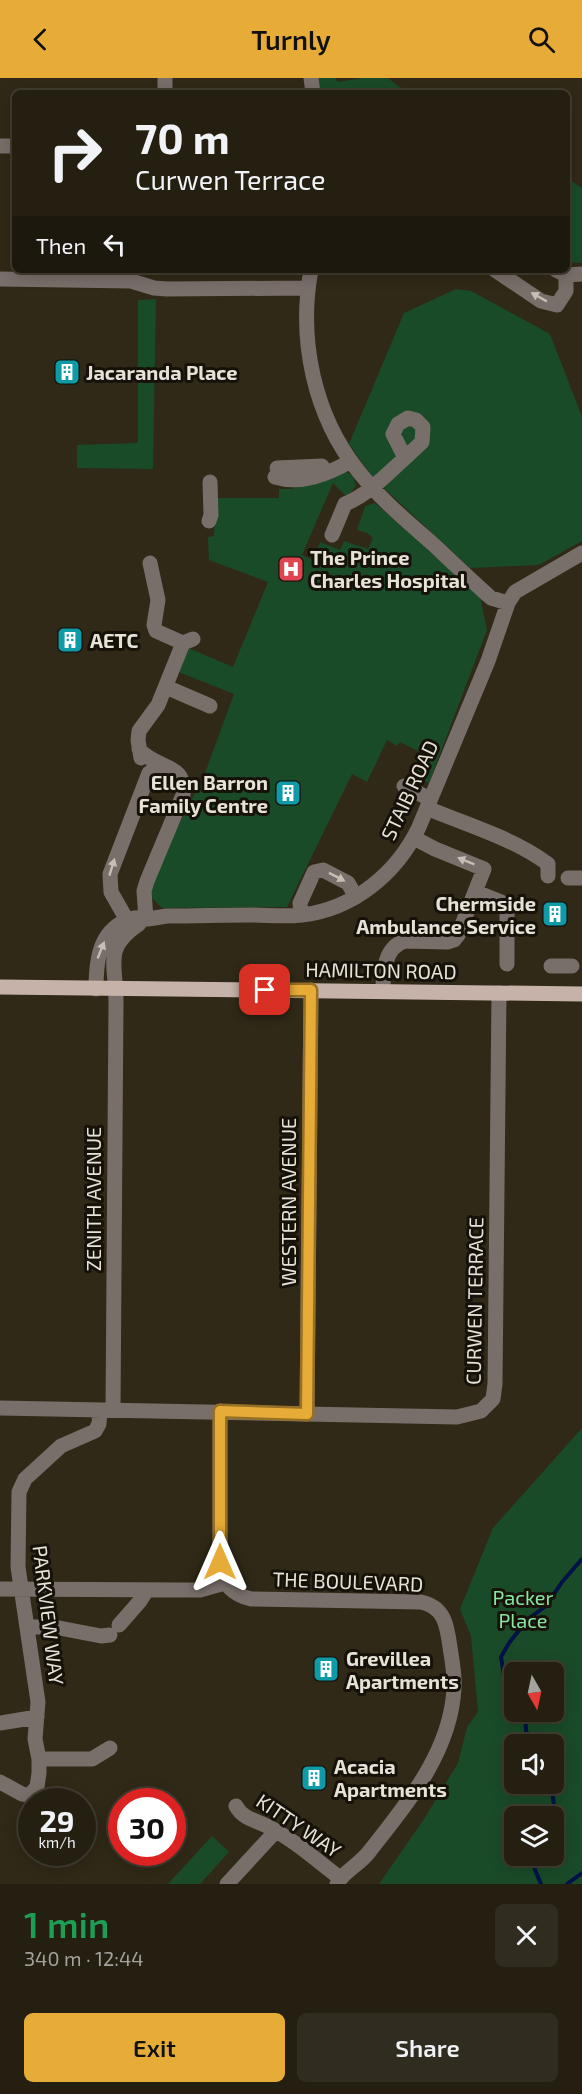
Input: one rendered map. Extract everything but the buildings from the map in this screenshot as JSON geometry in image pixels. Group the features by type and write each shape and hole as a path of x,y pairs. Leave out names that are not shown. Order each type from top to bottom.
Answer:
{"main road":[{"name":"HAMILTON ROAD","path":"0,987 582,994"}],"street":[{"path":"310,273 307,288 306,338 315,386 324,411 347,456 372,488 491,598 508,603"},
{"path":"499,273 541,301 557,305 566,291 568,273"},
{"path":"0,279 131,281 154,288 181,289 307,288"},
{"path":"276,472 323,465 347,456"},
{"path":"332,535 345,504 358,499 405,458"},
{"path":"209,521 211,514 210,482"},
{"name":"STAIB ROAD","path":"96,989 96,963 100,949 108,935 129,925 146,919 167,916 302,915 333,908 356,897 381,879 414,838 488,661 508,603 515,592 582,554"},
{"path":"145,785 138,740 139,730 158,705 188,641 156,631 154,625 158,600 150,563"},
{"path":"166,687 210,706"},
{"path":"139,749 147,759 176,771 182,777 184,785 183,795 147,880 144,891 146,919"},
{"path":"129,925 111,892 110,874 149,773 156,768 167,767"},
{"path":"404,786 429,804 539,857 548,864 548,876"},
{"path":"383,991 384,970 394,947 405,941 448,942 454,940 484,869 414,838"},
{"path":"302,915 300,903 314,872 318,870 323,870 348,882 356,897"},
{"path":"476,892 501,902 507,909 507,964"},
{"name":"STAIB ROAD","path":"116,989 113,968 115,951 129,925"},
{"path":"551,966 572,966"},
{"name":"ZENITH AVENUE","path":"106,1410 116,989"},
{"name":"WESTERN AVENUE","path":"307,1414 311,990"},
{"name":"CURWEN TERRACE","path":"0,1408 457,1417 481,1411 494,1399 499,993"},
{"name":"PARKVIEW WAY","path":"0,1782 22,1794 31,1794 37,1787 39,1759 35,1739 38,1702 28,1627 20,1590 17,1543 19,1492 22,1484 40,1464 61,1446 96,1431 106,1410"},
{"path":"0,1589 200,1590 225,1583 220,1562 220,1411"},
{"name":"THE BOULEVARD","path":"225,1583 238,1595 251,1599 421,1602 436,1609 447,1625 454,1689 447,1728 439,1748 416,1789 395,1819 361,1862 339,1881"},
{"path":"28,1627 44,1626 101,1636 114,1630 147,1590"},
{"path":"0,1723 37,1717"},
{"path":"39,1759 92,1759 110,1748"},
{"name":"KITTY WAY","path":"236,1806 245,1816 276,1831 339,1881"},
{"path":"227,1884 276,1831"}],"green space":[{"path":"318,78 336,78 337,82 363,78 388,78 402,89 404,87 404,90 320,90"},
{"path":"570,180 582,188 582,263 570,262"},
{"path":"456,289 471,291 550,334 582,417 582,541 539,565 470,568 373,478 349,444 404,313"},
{"path":"156,299 153,469 77,468 77,445 138,443 138,300"},
{"path":"343,470 353,476 356,486 347,497 333,483 302,555 313,560 320,542 340,550 344,541 368,549 373,538 357,530 365,506 375,503 480,596 487,630 429,783 409,775 420,752 400,742 397,746 387,740 367,782 352,774 287,907 162,908 148,894 152,875 204,776 234,694 176,671 186,647 233,667 268,582 209,560 208,537 214,536 215,498 279,498 279,489 293,489 293,481"},
{"name":"Packer Place","path":"582,1428 582,1884 379,1884 424,1819 458,1763 467,1727 478,1712 471,1636 460,1609 493,1528"},
{"path":"212,1836 229,1852 200,1884 168,1884"}],"waterway":[{"path":"504,1675 501,1657 509,1643 528,1619 546,1606 562,1582 582,1559"},
{"path":"526,1722 528,1734"},
{"path":"552,1794 554,1806"},
{"path":"534,1866 541,1884"},
{"path":"567,1884 582,1873"}],"place":[{"name":"Jacaranda Place","path":"67,372"},
{"name":"The Prince Charles Hospital","path":"291,569"},
{"name":"AETC","path":"70,640"},
{"name":"Ellen Barron Family Centre","path":"288,793"},
{"name":"Chermside Ambulance Service","path":"555,914"},
{"name":"Grevillea Apartments","path":"326,1669"},
{"name":"Acacia Apartments","path":"314,1778"}],"route":[{"path":"220,1562 220,1411 307,1414 311,990 265,990"}]}
